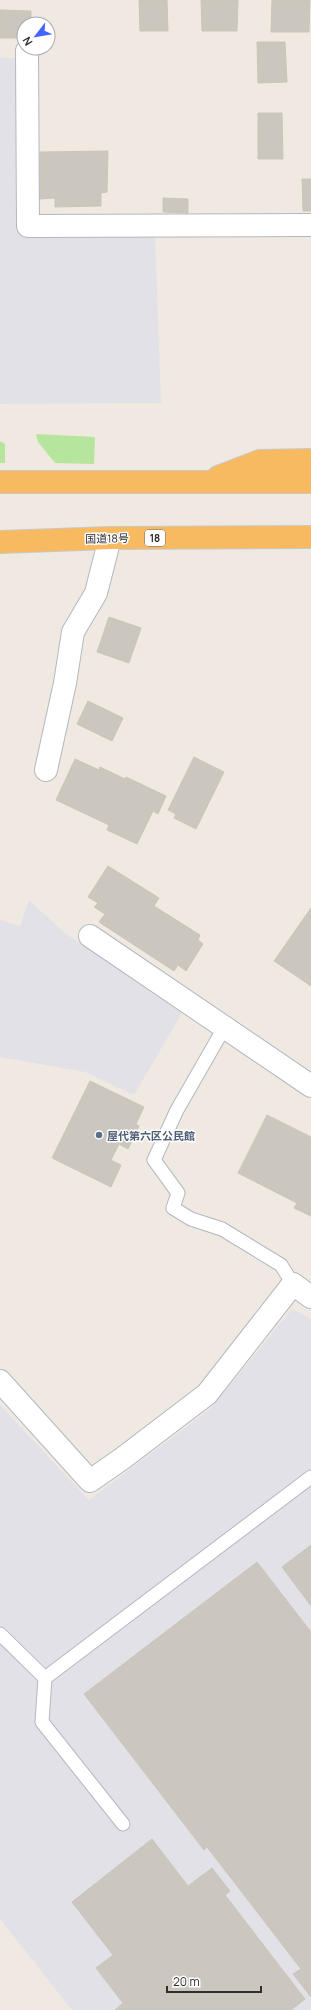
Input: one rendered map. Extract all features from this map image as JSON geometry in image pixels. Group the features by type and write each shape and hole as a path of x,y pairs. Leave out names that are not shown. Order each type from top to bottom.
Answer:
{"highway":[{"path":"207,482 260,461 311,460"},
{"path":"0,482 311,482"},
{"name":"国道18号","path":"0,542 110,538 311,537"}],"street":[{"path":"26,56 28,226 311,225"},
{"path":"46,770 65,684 74,632 96,593 110,538"},
{"path":"90,936 311,1086"},
{"path":"0,1381 90,1481 124,1458 207,1394 292,1284 311,1297"}],"lane":[{"path":"224,1028 177,1110 154,1160 178,1193 173,1208 191,1219 222,1229 281,1265 292,1284"},
{"path":"123,1824 42,1722 45,1678 311,1477"},
{"path":"0,1634 45,1678"}],"shaded area":[{"path":"0,58 16,58 21,235 155,236 161,403 0,404"},
{"path":"29,900 62,931 182,1013 134,1095 85,1072 0,1057 0,920 20,926"},
{"path":"292,1309 311,1319 311,2010 72,2010 0,1919 0,1405 89,1500 210,1409"}],"green space":[{"path":"36,434 95,437 94,464 55,463 38,442"},
{"path":"0,441 5,444 5,463 0,463"}],"building":[{"path":"139,0 167,0 168,31 140,31"},
{"path":"201,0 238,0 237,31 202,31"},
{"path":"272,0 310,0 309,32 271,32"},
{"path":"0,10 31,11 31,16 16,16 16,38 0,38"},
{"path":"257,42 285,42 287,82 258,83"},
{"path":"258,113 282,113 283,159 258,159"},
{"path":"108,151 107,192 101,193 101,206 55,207 55,198 40,199 40,152"},
{"path":"302,179 311,179 311,211 303,211"},
{"path":"163,198 188,199 188,213 163,212"},
{"path":"109,617 141,628 129,663 97,652"},
{"path":"88,701 123,718 112,741 77,724"},
{"path":"194,757 224,772 196,829 174,818 176,814 168,810"},
{"path":"75,759 99,770 100,767 125,779 126,777 166,796 158,814 153,811 137,844 107,830 109,825 56,800"},
{"path":"108,866 159,898 154,906 200,935 198,940 203,944 186,971 178,965 174,971 99,922 105,914 94,907 98,903 88,897"},
{"path":"311,908 311,986 274,961"},
{"name":"屋代第六区公民館","path":"90,1081 144,1107 136,1124 139,1126 128,1149 119,1144 111,1160 121,1165 111,1187 52,1158"},
{"path":"267,1115 311,1137 311,1216 294,1208 297,1203 238,1173"},
{"path":"311,1545 311,1606 282,1567"},
{"path":"257,1562 311,1632 311,1997 293,1974 301,1969 207,1847 204,1850 84,1694"},
{"path":"152,1839 188,1886 212,1868 230,1891 225,1895 305,1999 291,2010 115,2010 123,2003 96,1968 113,1955 72,1902"}],"place":[{"name":"屋代第六区公民館","path":"99,1135"}]}
